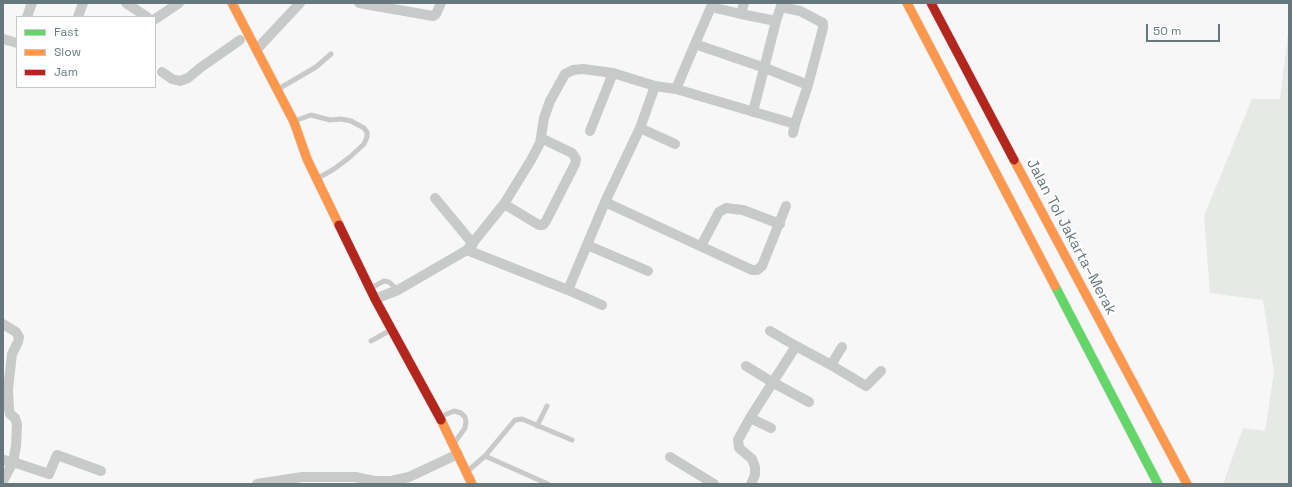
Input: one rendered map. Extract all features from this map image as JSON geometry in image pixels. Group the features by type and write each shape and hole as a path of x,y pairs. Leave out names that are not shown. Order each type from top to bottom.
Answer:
{"highway":[{"path":"232,3 294,122 307,160 370,289 439,417 472,484"},
{"path":"907,3 1158,484"},
{"name":"Jalan Tol Jakarta–Merak","path":"931,3 1187,484"},
{"path":"292,144 307,160"}],"street":[{"path":"27,16 32,3"},
{"path":"78,16 83,3"},
{"path":"126,3 146,16"},
{"path":"156,18 179,3"},
{"path":"257,49 300,3"},
{"path":"359,3 433,16 435,16 441,3"},
{"path":"741,14 744,3"},
{"path":"676,89 695,44 707,5 776,21"},
{"path":"375,299 398,290 470,247 504,204 531,160 540,143 544,118 554,95 565,74 572,70 583,69 613,73 655,86 676,89 753,112 794,129 808,85 822,33 823,23 800,11 782,5 776,21 753,112"},
{"path":"3,39 16,43"},
{"path":"162,72 172,79 180,80 188,78 240,40"},
{"path":"695,44 765,68 808,85"},
{"path":"590,131 613,73"},
{"path":"568,290 605,202 640,128 655,86"},
{"path":"640,128 675,144"},
{"path":"504,204 539,225 543,225 546,221 576,164 576,159 572,153 541,138"},
{"path":"435,198 470,247 602,305"},
{"path":"605,202 752,270 757,270 762,266 786,206"},
{"path":"701,246 719,212 726,208 743,210 780,224"},
{"path":"587,245 648,271"},
{"path":"3,324 16,332 19,337 12,354 8,389 10,414 15,418 17,424 3,481"},
{"path":"770,331 866,386 881,371"},
{"path":"751,484 755,475 755,467 752,459 739,448 738,440 772,382 796,346"},
{"path":"831,365 842,347"},
{"path":"746,366 809,402"},
{"path":"750,418 771,428"},
{"path":"257,484 302,477 355,477 375,481 391,481 409,477 458,454"},
{"path":"8,461 48,474 57,455 101,470"},
{"path":"670,458 714,484"}],"lane":[{"path":"278,89 316,67 331,54"},
{"path":"294,122 311,115 330,120 341,119 351,121 364,128 367,132 367,137 364,144 350,157 334,169 316,178"},
{"path":"370,289 384,281 389,282 398,290"},
{"path":"371,341 392,330"},
{"path":"537,426 547,406"},
{"path":"439,417 449,412 461,413 465,417 465,428 453,444"},
{"path":"466,472 485,456 515,420 522,419 572,440"},
{"path":"485,456 548,484"}],"shaded area":[{"path":"1289,25 1289,484 1223,484 1243,428 1265,431 1274,372 1263,300 1210,293 1204,216 1252,99 1280,99"}],"traffic: fast":[{"path":"1055,286 1158,484"}],"traffic: slow":[{"path":"232,3 294,122 307,159 339,225"},
{"path":"907,3 1055,286"},
{"path":"1014,160 1187,484"},
{"path":"441,420 472,484"}],"traffic: jam":[{"path":"931,3 1014,160"},
{"path":"339,225 375,299 441,420"}]}
